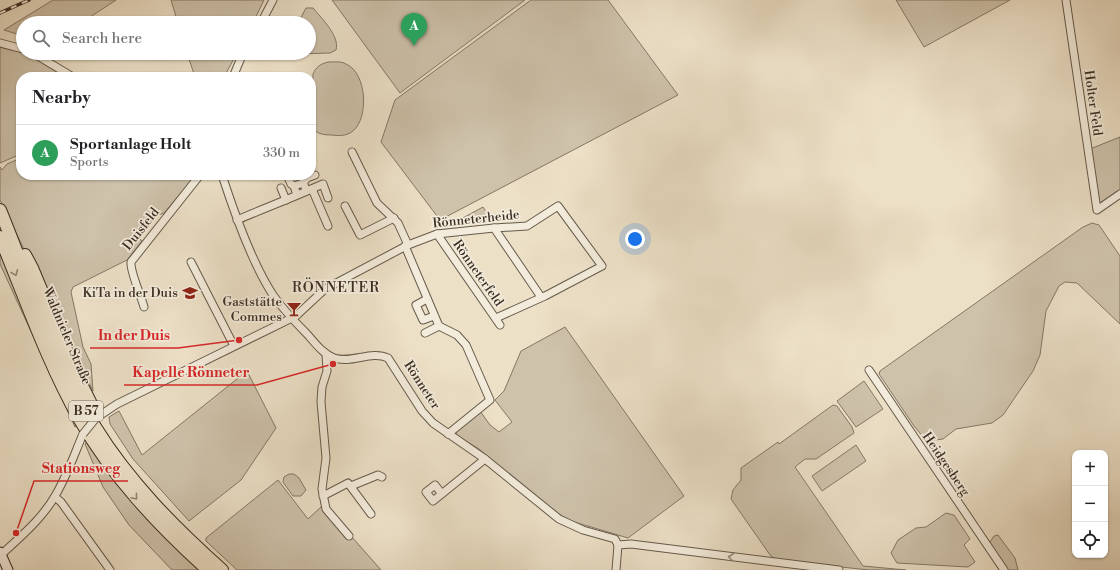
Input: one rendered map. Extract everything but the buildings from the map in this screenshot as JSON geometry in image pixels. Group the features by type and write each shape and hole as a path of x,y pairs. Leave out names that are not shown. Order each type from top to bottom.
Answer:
{"highway":[{"path":"2,214 32,268 77,376 97,417 136,472 167,510 232,570"},
{"name":"Waldnieler Straße","path":"2,214 59,356 70,381 96,428 130,476 160,512 222,570"},
{"name":"Waldnieler Straße","path":"0,237 61,382 95,443 120,479 151,516 208,570"}],"main road":[{"path":"0,554 8,570"}],"street":[{"path":"265,16 273,0"},
{"name":"Holter Feld","path":"1066,0 1097,210 1120,194"},
{"path":"0,43 16,47"},
{"path":"45,60 65,72"},
{"path":"235,72 240,60"},
{"path":"352,152 377,203 394,218 407,245 439,326 457,335 466,345 490,400 448,434"},
{"name":"Duisfeld","path":"144,307 131,270 131,262 196,180"},
{"path":"224,180 237,220 273,295 291,318 326,354 327,371 322,387 326,458 321,482 326,509 349,536"},
{"path":"289,180 294,186 297,195"},
{"path":"294,186 303,182 309,190 328,226"},
{"path":"237,220 323,184 328,198"},
{"path":"281,188 286,200"},
{"path":"345,206 360,235 394,218"},
{"name":"Rönneterheide","path":"0,554 42,514 55,497 83,434 97,417 118,404 291,318 310,304 325,289 407,245 437,234 527,226 558,206 602,266 541,298"},
{"path":"494,228 541,298"},
{"name":"Rönneterfeld","path":"437,234 498,321 541,298"},
{"path":"191,262 234,346"},
{"path":"428,299 416,305 422,320 434,316"},
{"path":"425,333 439,326"},
{"name":"Rönneter","path":"326,354 336,358 346,359 376,354 388,358 394,364 422,411 433,423 485,459 559,519 583,530 615,539 618,546"},
{"name":"Heidgesberg","path":"869,370 1004,570"},
{"path":"442,494 485,459"},
{"path":"351,486 378,475 382,477"},
{"path":"323,496 348,483 371,514"},
{"path":"55,497 61,502 110,570"},
{"path":"616,570 618,546 630,544 839,570"}],"shaded area":[{"path":"53,0 116,0 92,16 27,16"},
{"path":"171,0 264,0 256,16 176,16"},
{"path":"332,0 525,0 400,93"},
{"path":"531,0 608,0 678,95 440,220 381,142 395,100"},
{"path":"896,0 1010,0 924,47"},
{"path":"306,8 313,8 333,33 337,45 336,50 330,53 316,53 316,16 302,16"},
{"path":"16,23 16,34 4,30"},
{"path":"0,47 16,50 16,60 37,60 57,72 16,72 16,156 0,163"},
{"path":"189,60 233,60 227,72 193,72"},
{"path":"328,62 340,62 346,64 353,69 362,86 362,116 358,125 353,131 346,135 337,136 316,132 316,72 314,72 315,69"},
{"path":"1120,137 1120,192 1099,206 1090,149"},
{"path":"16,160 16,180 192,180 164,213 158,215 139,238 142,241 127,260 73,287 71,292 83,347 91,364 93,391 0,200 0,167 2,170 7,164"},
{"path":"483,207 492,221 448,226"},
{"path":"1092,223 1099,225 1120,256 1120,324 1077,283 1065,282 1059,286 1046,311 1040,355 1033,371 1003,415 992,423 956,429 943,439 928,441 925,439 914,426 879,374 880,371 1083,227"},
{"path":"0,247 80,424 75,427 0,264"},
{"path":"565,327 684,496 628,538 571,521 547,507 479,449 456,435 457,429 480,411 490,425 499,432 512,422 495,400 504,391 521,351"},
{"path":"247,371 276,428 241,480 189,521 133,459 110,424 109,417 119,411 142,455"},
{"path":"864,381 883,409 856,427 837,401"},
{"path":"833,405 837,406 852,427 854,433 816,459 805,459 795,467 863,566 906,570 869,570 776,560 770,555 731,499 733,490 741,480 741,468 778,442 779,444"},
{"path":"90,440 204,570 172,570 129,525 103,487 85,444"},
{"path":"856,445 866,461 822,491 812,476"},
{"path":"289,474 294,474 299,478 306,490 301,496 293,496 283,482 284,477"},
{"path":"278,480 308,519 321,507 351,536 381,570 237,570 206,541 206,538"},
{"path":"946,513 954,515 970,539 964,545 975,562 968,567 897,563 891,553 898,540 916,528 926,527"},
{"path":"998,535 1015,558 1018,570 1007,570 991,548 990,542 994,536"}],"railway":[{"path":"0,13 29,0"}],"place":[{"name":"Sportanlage Holt","path":"414,46"},
{"name":"KiTa in der Duis","path":"190,293"},
{"name":"Gaststätte Commes","path":"294,309"},
{"name":"In der Duis","path":"239,340"},
{"name":"Kapelle Rönneter","path":"333,364"},
{"name":"Stationsweg","path":"16,533"}],"district":[{"name":"RÖNNETER","path":"336,288"}]}
